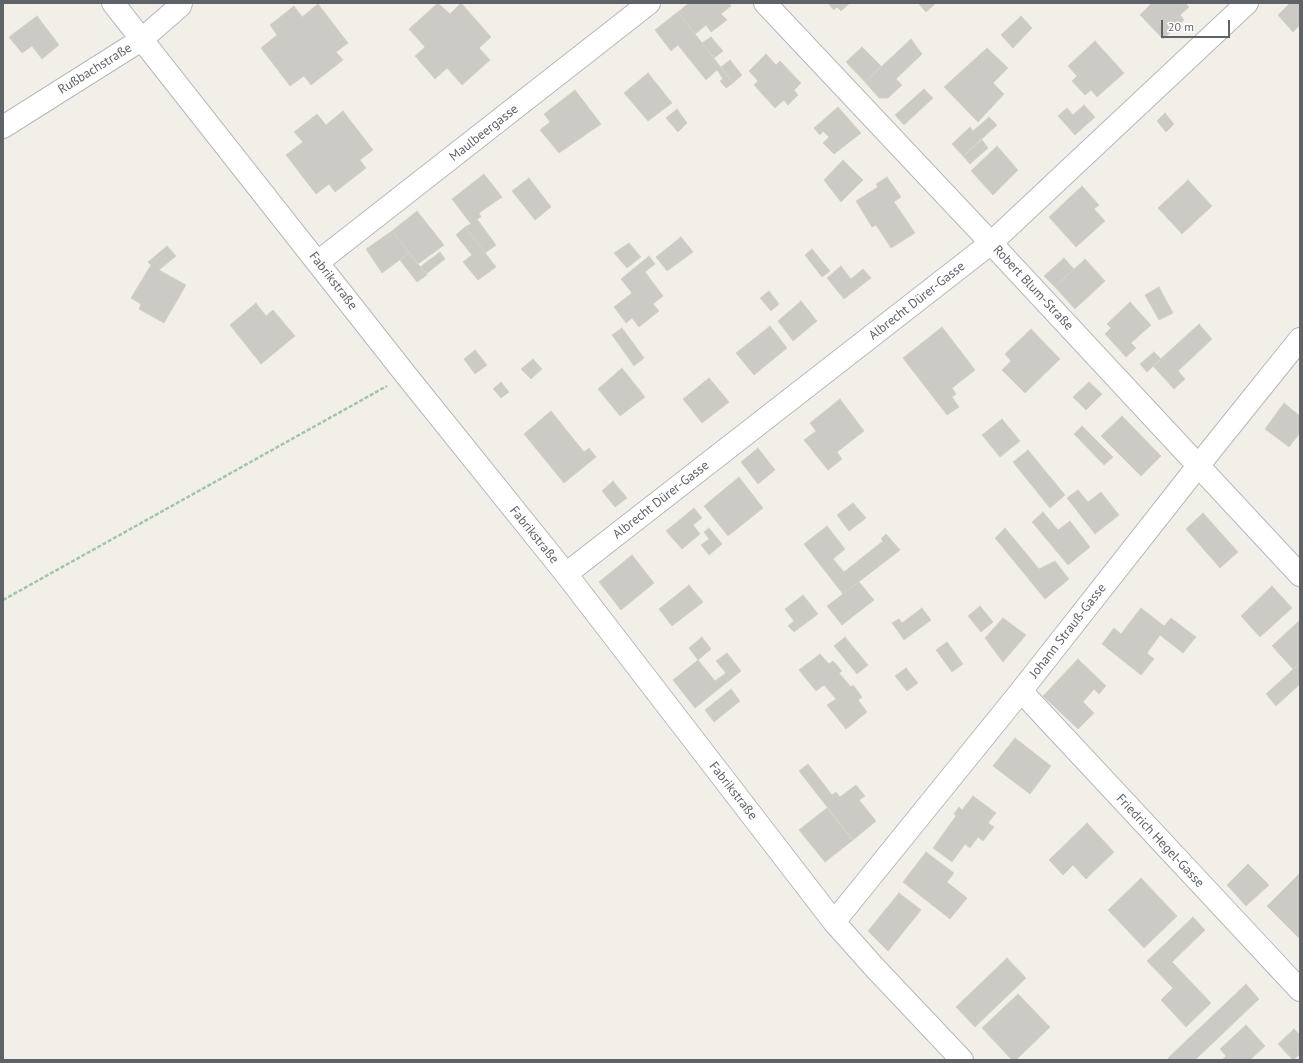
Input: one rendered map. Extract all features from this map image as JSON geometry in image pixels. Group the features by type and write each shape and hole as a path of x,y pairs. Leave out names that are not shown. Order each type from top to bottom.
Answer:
{"street":[{"name":"Fabrikstraße","path":"113,3 406,375 566,574 834,922 875,968 962,1060"},
{"name":"Rußbachstraße","path":"3,127 141,40 180,6 181,3"},
{"name":"Maulbeergasse","path":"318,262 649,3"},
{"name":"Robert Blum-Straße","path":"765,3 1300,575"},
{"name":"Albrecht Dürer-Gasse","path":"566,574 991,243 1247,3"},
{"name":"Johann Strauß-Gasse","path":"834,922 1021,692 1198,466 1300,339"},
{"name":"Friedrich Hegel-Gasse","path":"1021,692 1300,990"}],"path":[{"path":"3,600 406,375"}],"building":[{"path":"438,3 450,14 461,3 491,37 479,48 490,60 462,85 447,68 435,79 415,56 425,47 409,29"},
{"path":"689,3 729,3 731,6 721,14 727,20 711,32 706,25 695,34 678,12"},
{"path":"828,3 850,3 841,11 837,7 834,10"},
{"path":"918,3 936,3 926,12"},
{"path":"1152,3 1185,3 1189,7 1180,15 1184,20 1163,39 1140,15"},
{"path":"1288,3 1300,3 1300,25 1293,32 1278,15 1289,4"},
{"path":"318,4 348,43 336,52 343,60 311,85 304,76 290,86 261,48 277,35 270,25 294,6 302,17"},
{"path":"678,12 733,83 726,88 720,81 723,79 717,70 706,80 678,45 671,51 655,30"},
{"path":"37,16 59,45 42,59 32,46 22,53 9,37"},
{"path":"1021,16 1032,28 1013,48 1001,35"},
{"path":"711,37 723,51 714,58 702,43"},
{"path":"911,39 922,54 896,79 902,85 888,98 879,98 865,82"},
{"path":"1095,41 1124,73 1097,97 1091,90 1085,95 1072,81 1077,76 1068,66"},
{"path":"862,47 881,66 865,82 846,62"},
{"path":"987,48 1008,68 993,83 1004,94 978,122 944,87"},
{"path":"766,54 776,65 780,61 801,83 794,90 798,95 788,105 784,100 775,108 754,85 758,81 749,71"},
{"path":"730,60 742,75 733,83 721,67"},
{"path":"648,73 672,103 648,121 624,93"},
{"path":"924,89 933,98 904,125 895,115"},
{"path":"575,90 601,124 559,153 540,130 550,122 544,114"},
{"path":"1084,105 1095,117 1075,135 1058,116 1067,108 1073,115"},
{"path":"838,107 861,133 834,154 823,143 829,137 823,131 820,135 814,128"},
{"path":"677,109 687,123 678,132 666,118"},
{"path":"343,111 373,150 360,160 366,168 335,192 329,184 316,194 286,155 303,142 294,132 317,114 326,125"},
{"path":"1165,113 1174,124 1166,132 1157,121"},
{"path":"989,117 997,125 963,156 952,144 970,127 973,131"},
{"path":"982,140 988,148 970,164 963,156"},
{"path":"997,146 1018,170 993,195 971,171"},
{"path":"843,160 863,180 841,202 824,180"},
{"path":"484,174 502,197 479,213 481,217 477,219 496,245 485,253 465,227 471,224 452,199"},
{"path":"887,177 901,197 894,202 915,233 891,248 876,225 872,227 856,201 878,187 876,184"},
{"path":"529,178 551,207 535,220 512,191"},
{"path":"1188,180 1212,206 1182,234 1158,208"},
{"path":"1082,186 1099,205 1094,209 1105,221 1076,247 1049,217"},
{"path":"417,211 444,245 418,264 392,231"},
{"path":"465,227 496,267 478,280 463,262 472,255 456,235"},
{"path":"392,231 409,253 382,273 366,249"},
{"path":"681,237 693,252 667,271 656,257"},
{"path":"629,243 641,257 627,268 614,253"},
{"path":"167,246 176,256 159,270 186,285 164,323 139,309 141,304 131,298 151,265 148,262"},
{"path":"812,249 830,271 822,277 805,255"},
{"path":"440,252 445,259 426,274 420,267"},
{"path":"409,253 427,275 417,282 400,260"},
{"path":"649,256 655,264 645,272 663,296 653,304 659,311 639,327 632,318 626,323 614,307 632,293 621,279"},
{"path":"1064,258 1074,269 1055,287 1044,276"},
{"path":"1085,259 1105,281 1075,309 1055,287"},
{"path":"841,266 851,279 863,269 871,278 844,299 827,278"},
{"path":"1159,287 1173,313 1159,320 1145,295"},
{"path":"769,291 779,304 771,311 760,298"},
{"path":"801,301 817,321 793,341 778,321"},
{"path":"1130,302 1151,325 1131,343 1136,348 1126,357 1105,334 1111,328 1107,324"},
{"path":"256,303 266,316 273,310 295,336 261,364 230,325"},
{"path":"1199,324 1212,339 1178,371 1185,379 1174,389 1153,366"},
{"path":"770,326 787,348 754,375 736,353"},
{"path":"942,327 975,370 952,388 956,394 952,397 959,407 947,415 903,358"},
{"path":"622,328 644,358 634,366 612,335"},
{"path":"1031,329 1060,359 1025,393 1002,370 1011,361 1005,354"},
{"path":"475,350 487,365 475,374 464,359"},
{"path":"1154,352 1161,359 1147,372 1140,364"},
{"path":"533,359 542,369 531,379 521,369"},
{"path":"622,368 645,397 620,416 598,389"},
{"path":"709,378 729,402 702,423 683,399"},
{"path":"501,382 509,392 501,398 493,389"},
{"path":"1089,382 1102,394 1086,410 1073,397"},
{"path":"840,399 864,431 837,452 842,459 828,470 804,440 816,431 810,423"},
{"path":"1284,403 1300,416 1300,433 1289,447 1265,429"},
{"path":"551,411 584,452 589,448 596,457 564,483 524,434"},
{"path":"1122,416 1161,456 1141,476 1101,436"},
{"path":"1002,419 1020,441 1000,457 982,435"},
{"path":"1082,426 1113,457 1104,465 1074,434"},
{"path":"758,448 775,470 758,484 741,462"},
{"path":"1028,450 1065,495 1050,508 1013,462"},
{"path":"739,477 763,508 728,536 704,506"},
{"path":"613,481 627,498 615,507 602,491"},
{"path":"1078,490 1088,502 1101,492 1119,515 1095,534 1067,498"},
{"path":"853,503 866,518 849,531 837,515"},
{"path":"694,508 702,518 693,525 700,534 682,549 666,531"},
{"path":"1043,512 1058,530 1070,521 1090,547 1068,565 1032,522"},
{"path":"1203,513 1238,552 1220,568 1186,529"},
{"path":"827,526 845,549 833,559 844,572 883,541 881,539 886,534 900,550 843,594 804,544"},
{"path":"709,528 722,544 709,555 701,545 709,539 704,532"},
{"path":"1005,528 1039,569 1055,561 1069,579 1045,599 995,538"},
{"path":"632,555 654,583 621,610 599,582"},
{"path":"859,582 874,600 842,625 827,606"},
{"path":"689,585 703,602 672,626 659,609"},
{"path":"1272,586 1292,608 1260,637 1241,616"},
{"path":"803,595 818,614 794,632 788,626 794,621 785,609"},
{"path":"980,606 993,622 981,632 968,616"},
{"path":"922,608 931,620 904,640 892,623 899,619 902,623"},
{"path":"1141,608 1164,626 1171,618 1196,637 1183,653 1160,635 1147,653 1154,659 1141,675 1102,644 1114,628 1121,634"},
{"path":"1003,618 1026,635 1003,662 985,638"},
{"path":"1300,620 1300,663 1293,669 1272,646"},
{"path":"702,637 711,649 698,660 689,648"},
{"path":"845,637 868,665 857,674 834,646"},
{"path":"947,642 963,664 952,672 936,650"},
{"path":"727,653 741,671 695,708 673,680 698,660 715,681 726,673 716,661"},
{"path":"820,654 829,664 833,661 842,671 839,673 851,687 853,685 862,697 858,700 867,712 846,729 827,705 836,699 824,685 816,691 799,670"},
{"path":"1078,659 1106,686 1099,694 1094,689 1083,702 1094,713 1078,729 1043,696"},
{"path":"1300,663 1300,684 1276,706 1266,694"},
{"path":"906,668 918,683 907,691 895,676"},
{"path":"731,689 740,701 714,722 705,710"},
{"path":"1015,738 1051,766 1030,794 993,766"},
{"path":"808,764 832,795 836,792 840,797 856,785 865,796 859,800 876,821 853,840 799,771"},
{"path":"973,796 996,813 988,823 994,827 983,841 978,837 970,848 965,844 952,862 933,848 956,816 954,814 959,807 962,810"},
{"path":"827,808 853,840 825,862 799,830"},
{"path":"1087,823 1114,852 1086,879 1073,865 1063,875 1049,860"},
{"path":"926,852 954,873 947,882 967,898 950,919 903,882"},
{"path":"1248,864 1269,885 1246,906 1227,885"},
{"path":"1300,873 1300,939 1267,906"},
{"path":"1141,878 1177,916 1144,948 1108,910"},
{"path":"899,893 921,910 888,951 868,931"},
{"path":"1193,917 1205,930 1172,962 1211,1003 1186,1027 1161,1000 1173,988 1147,961"},
{"path":"1007,958 1026,978 975,1027 956,1007"},
{"path":"1246,984 1259,999 1195,1060 1170,1060 1168,1058"},
{"path":"1018,994 1050,1027 1016,1060 1012,1060 982,1028"},
{"path":"1246,1025 1265,1046 1250,1060 1222,1060 1226,1056 1220,1049"},
{"path":"1294,1029 1300,1035 1300,1054 1293,1060 1278,1044"}]}
